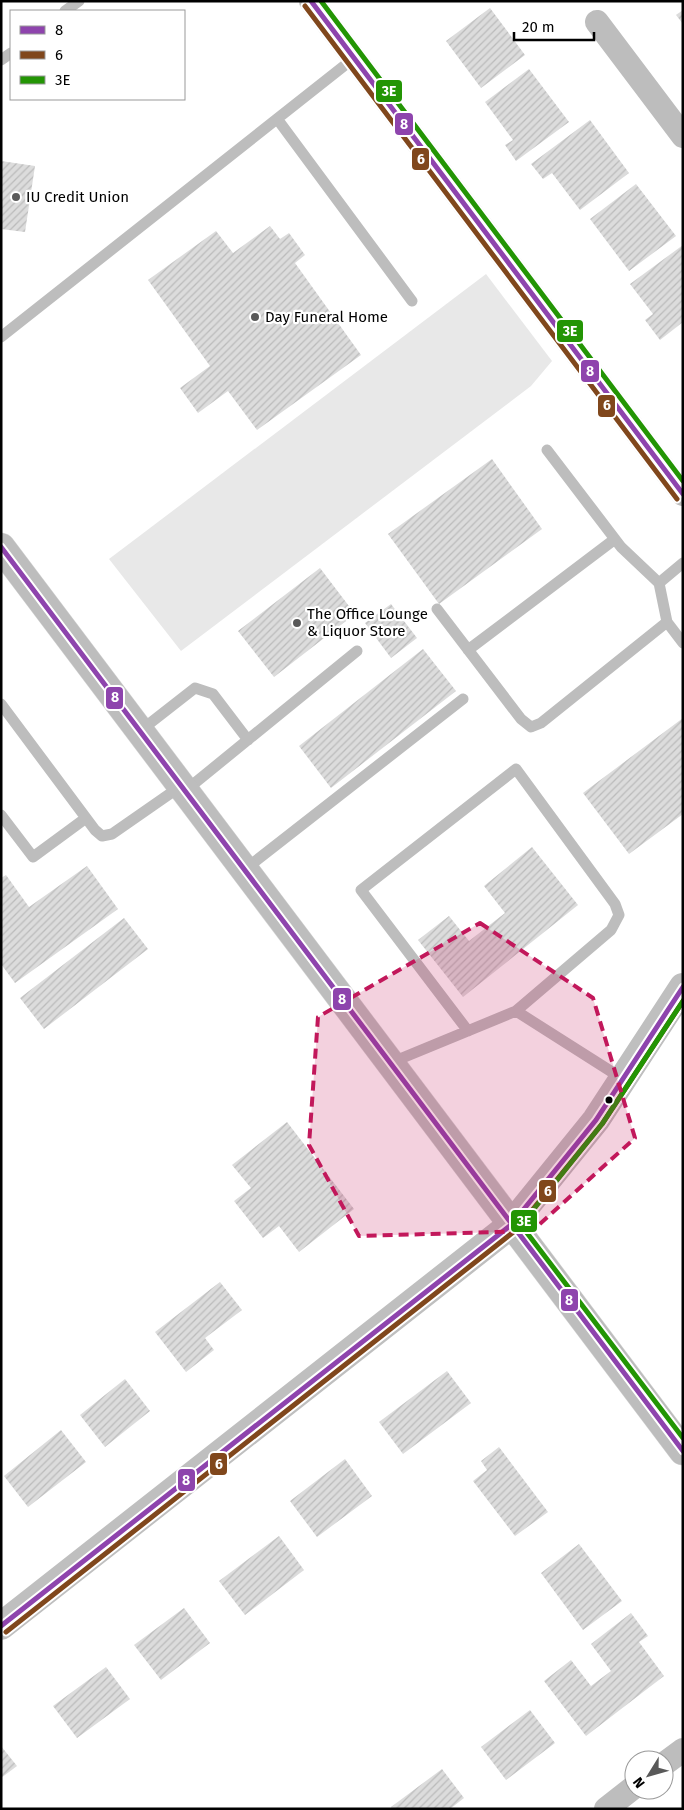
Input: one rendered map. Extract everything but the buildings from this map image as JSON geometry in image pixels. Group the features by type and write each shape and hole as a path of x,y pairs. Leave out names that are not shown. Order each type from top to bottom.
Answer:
{"highway":[{"path":"1,547 683,1451"}],"main road":[{"path":"1,1626 511,1224 545,1185 596,1120 683,987"}],"street":[{"path":"311,1 683,494"},
{"path":"597,22 683,136"},
{"path":"606,1809 624,1795"}],"lane":[{"path":"67,10 79,1"},
{"path":"1,337 278,120 354,58"},
{"path":"278,120 412,301"},
{"path":"547,450 615,539 659,583 667,622 683,643"},
{"path":"468,650 615,539"},
{"path":"659,583 683,564"},
{"path":"437,609 521,719 531,727 541,723 667,622"},
{"path":"1,704 95,830 102,836 112,834 183,788 248,740 357,651"},
{"path":"140,731 195,688 213,694 248,740"},
{"path":"244,870 463,698"},
{"path":"390,1064 516,1011 611,930 619,915 615,904 516,769 361,890 468,1031"},
{"path":"1,816 33,858 86,818"},
{"path":"516,1011 623,1079"}],"highlighted area":[{"path":"480,923 593,998 635,1138 532,1231 359,1236 309,1145 318,1017"}],"shaded area":[{"path":"486,274 552,361 531,386 181,651 109,559"}],"transit line":[{"name":"8","path":"311,1 683,494"},
{"name":"3E","path":"321,1 683,481"},
{"name":"6","path":"305,6 677,499"},
{"name":"8","path":"1,547 683,1451"},
{"name":"8","path":"1,1626 511,1225 596,1120 683,987"},
{"name":"6","path":"6,1632 516,1230 602,1124 683,1001"},
{"name":"3E","path":"683,1001 602,1124 521,1225 683,1438"}],"place":[{"name":"IU Credit Union","path":"16,197"},
{"name":"Day Funeral Home","path":"255,317"},
{"name":"The Office Lounge & Liquor Store","path":"297,623"}]}
